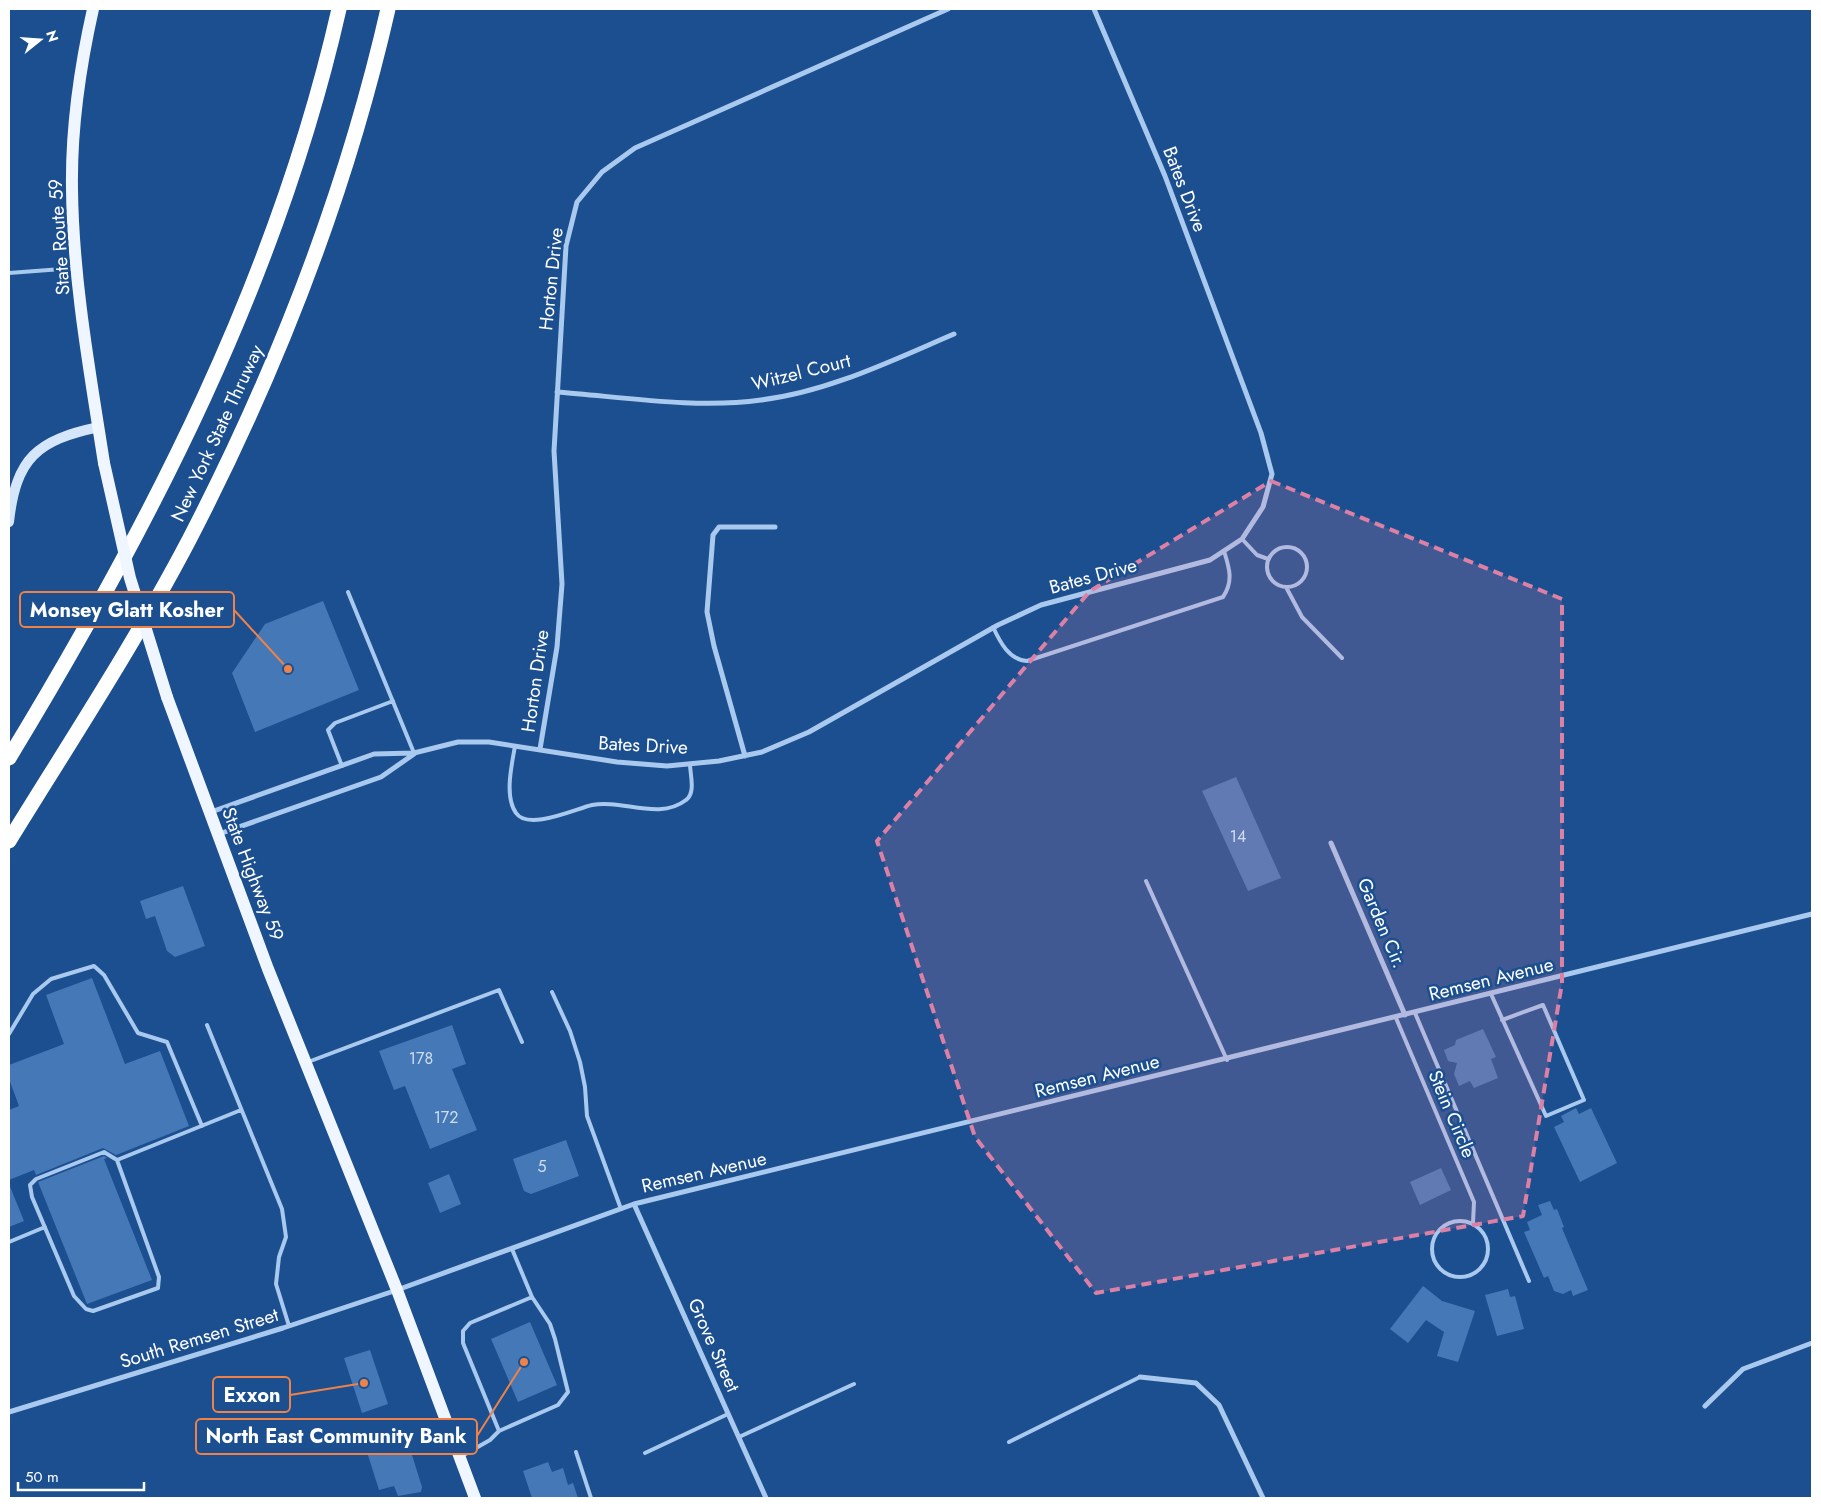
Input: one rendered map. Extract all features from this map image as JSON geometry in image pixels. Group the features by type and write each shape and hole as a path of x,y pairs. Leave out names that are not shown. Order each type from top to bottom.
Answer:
{"highway":[{"name":"New York State Thruway","path":"9,758 109,586 180,452 212,382 268,243 316,96 339,9"},
{"name":"New York State Thruway","path":"9,841 164,584 218,482 256,402 287,330 320,241 362,109 388,9"}],"main road":[{"name":"State Route 59","path":"92,9 76,105 72,189 77,268 104,463"},
{"name":"State Highway 59","path":"104,463 130,578 167,697 306,1063 397,1290 475,1498"}],"street":[{"name":"Horton Drive","path":"540,749 557,647 562,584 554,450 566,246 577,202 602,172 635,148 948,9"},
{"name":"Bates Drive","path":"210,813 374,754 414,753 458,742 489,742 617,762 668,766 720,761 762,752 810,732 993,628 1041,606 1210,560 1242,539 1263,507 1272,474 1261,433 1165,176 1094,9"},
{"name":"Witzel Court","path":"557,392 703,403 762,400 813,388 874,368 954,334"},
{"path":"9,522 12,492 27,460 50,442 74,432 99,427"},
{"path":"745,756 714,646 707,612 712,535 719,527 775,527"},
{"name":"Bates Drive","path":"218,834 381,777 414,753"},
{"name":"Garden Cir.","path":"1331,844 1405,1015"},
{"name":"Remsen Avenue","path":"397,1290 634,1204 1227,1060 1812,914"},
{"name":"Grove Street","path":"634,1204 766,1498"},
{"name":"South Remsen Street","path":"9,1412 289,1326 397,1290"},
{"path":"1705,1406 1743,1369 1812,1343"},
{"path":"1140,1377 1196,1383 1219,1405 1262,1498"}],"lane":[{"path":"9,273 77,268"},
{"path":"1242,539 1257,555 1268,559"},
{"path":"1283,546 1296,548 1302,552 1307,565 1307,572 1299,583 1286,587 1280,586 1270,578 1267,572 1268,559 1276,549 1283,546"},
{"path":"993,628 1001,644 1010,654 1018,661 1026,661 1223,597 1230,584 1230,569 1224,551"},
{"path":"1286,587 1302,618 1342,658"},
{"path":"348,592 414,753"},
{"path":"342,766 328,730 335,723 393,702"},
{"path":"515,746 509,779 516,814 525,820 536,821 594,804 660,809 677,806 688,799 692,790 690,764"},
{"path":"1146,881 1227,1060"},
{"path":"9,1034 33,994 51,979 94,966 104,975 138,1033 167,1042 202,1126"},
{"path":"306,1063 499,990 522,1042"},
{"path":"552,992 570,1031 580,1062 586,1116 621,1209"},
{"path":"1491,994 1502,1020 1546,1116 1584,1100 1543,1005 1502,1020"},
{"path":"1414,1013 1529,1281"},
{"name":"Stein Circle","path":"1396,1018 1474,1202 1473,1223"},
{"path":"207,1025 282,1209 286,1237 279,1257 276,1284 289,1326"},
{"path":"117,1160 241,1110"},
{"path":"104,1152 117,1160 159,1277 158,1288 93,1312 86,1309 74,1296 32,1197 30,1185 36,1179 104,1152"},
{"path":"1464,1220 1473,1223 1486,1236 1488,1255 1485,1264 1470,1276 1452,1276 1443,1272 1433,1256 1434,1238 1446,1224 1464,1220"},
{"path":"9,1242 45,1227"},
{"path":"460,1457 490,1440 498,1431 558,1405 568,1392 550,1324 532,1297 512,1248"},
{"path":"498,1431 462,1343 463,1331 470,1323 532,1297"},
{"path":"1009,1442 1140,1377"},
{"path":"739,1437 854,1384"},
{"path":"645,1453 728,1414"},
{"path":"576,1452 591,1498"}],"highlighted area":[{"path":"1271,481 1562,599 1562,983 1523,1216 1096,1293 975,1137 877,841 1090,591"}],"building":[{"path":"323,601 359,690 255,732 232,673 265,624"},
{"path":"1236,777 1281,878 1248,891 1202,791"},
{"path":"183,886 205,946 175,957 167,951 155,916 146,919 140,901"},
{"path":"92,978 125,1064 160,1051 189,1126 116,1155 103,1148 36,1175 34,1170 9,1180 9,1110 19,1106 9,1079 9,1065 64,1044 46,995"},
{"path":"452,1025 466,1064 452,1069 477,1130 430,1149 405,1086 394,1090 379,1051"},
{"path":"1483,1029 1496,1057 1491,1059 1498,1078 1474,1088 1470,1081 1459,1086 1454,1074 1457,1063 1448,1061 1444,1050 1455,1045 1456,1040"},
{"path":"1576,1108 1579,1114 1591,1108 1617,1163 1580,1182 1554,1127 1564,1122 1561,1116"},
{"path":"566,1140 579,1176 531,1194 524,1191 513,1159"},
{"path":"104,1156 107,1158 104,1159 152,1280 87,1304 38,1182"},
{"path":"1441,1168 1451,1190 1420,1205 1410,1182"},
{"path":"449,1174 461,1204 440,1213 428,1183"},
{"path":"9,1184 24,1221 9,1227"},
{"path":"1550,1201 1554,1210 1557,1209 1564,1227 1562,1228 1588,1290 1573,1296 1571,1290 1563,1294 1554,1291 1548,1276 1544,1278 1524,1232 1530,1230 1527,1222 1542,1215 1538,1205"},
{"path":"1423,1286 1442,1301 1475,1311 1458,1362 1437,1356 1444,1332 1426,1320 1408,1343 1390,1329"},
{"path":"1508,1289 1510,1297 1515,1296 1524,1329 1497,1336 1485,1295"},
{"path":"530,1322 557,1385 518,1402 491,1339"},
{"path":"370,1350 388,1404 362,1413 344,1358"},
{"path":"407,1439 422,1487 421,1492 398,1496 394,1486 379,1490 367,1452"},
{"path":"548,1462 552,1472 563,1468 568,1485 573,1483 578,1498 532,1498 523,1471"}],"place":[{"name":"Monsey Glatt Kosher","path":"288,669"},
{"name":"North East Community Bank","path":"524,1362"},
{"name":"Exxon","path":"364,1383"}]}
